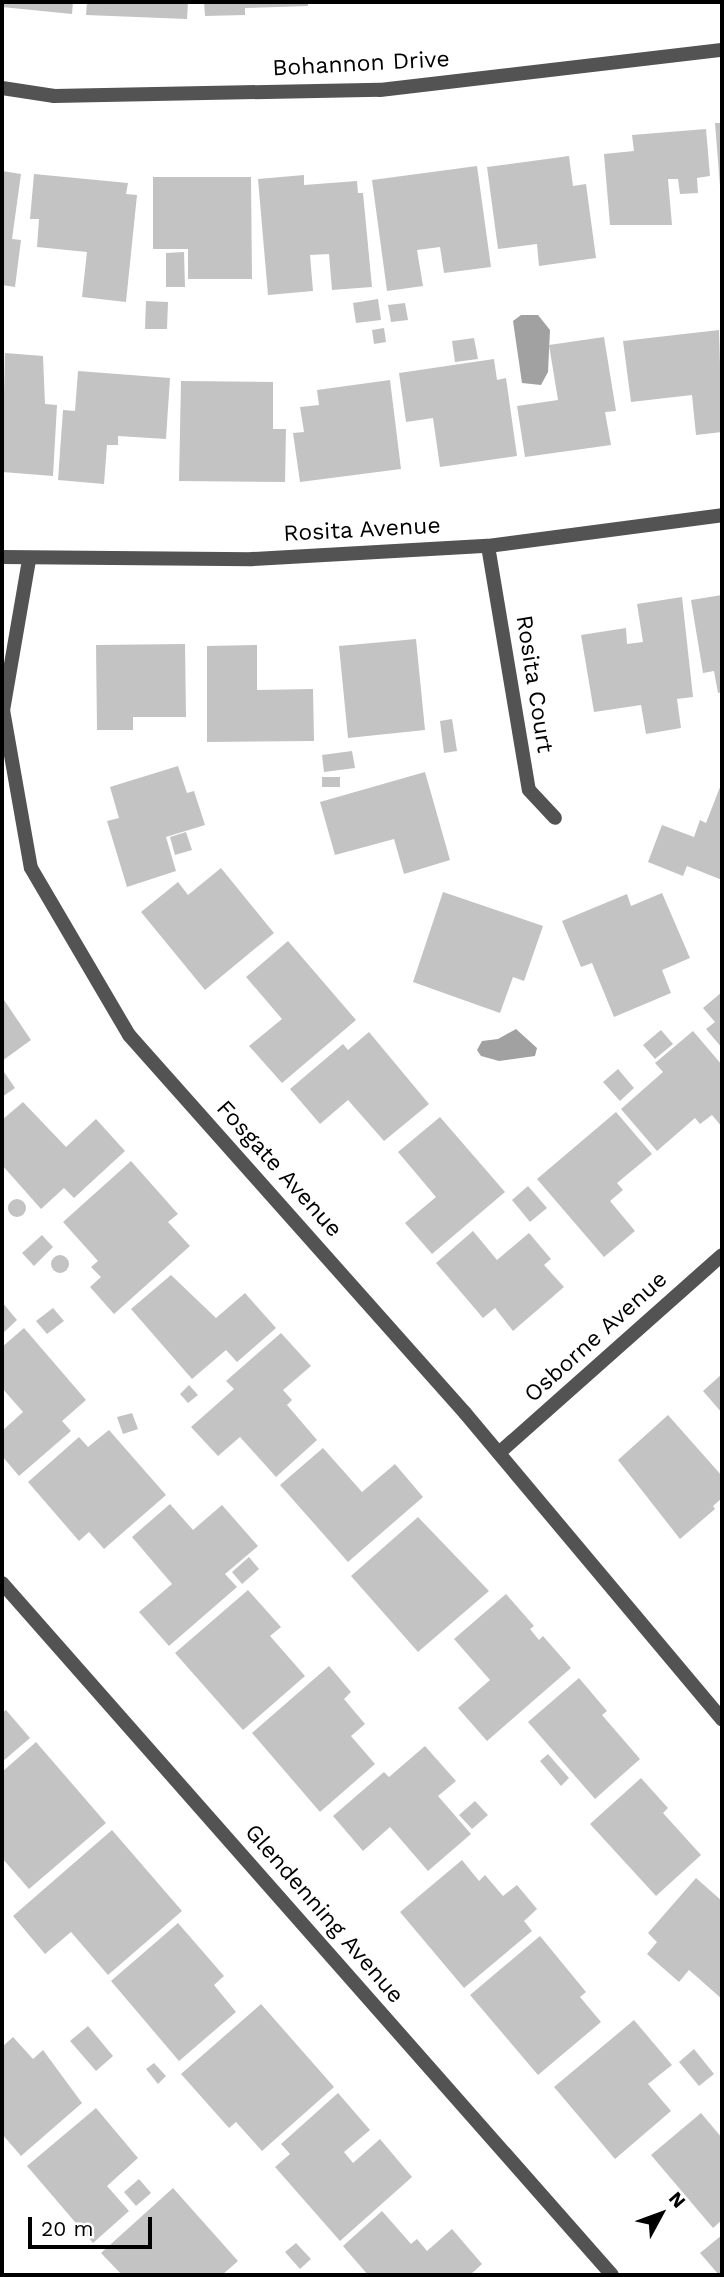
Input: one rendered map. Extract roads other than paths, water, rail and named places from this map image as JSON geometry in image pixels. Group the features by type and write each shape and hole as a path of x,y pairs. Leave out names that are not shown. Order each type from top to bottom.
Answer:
{"street":[{"name":"Bohannon Drive","path":"2,88 54,96 380,90 722,50"},
{"name":"Rosita Avenue","path":"2,557 29,560 252,559 488,547 722,516"},
{"name":"Rosita Court","path":"488,547 529,790 555,818"},
{"name":"Fosgate Avenue","path":"29,560 3,710 31,868 129,1035 499,1453 722,1719"},
{"name":"Osborne Avenue","path":"499,1453 722,1255"},
{"name":"Glendenning Avenue","path":"2,1583 612,2275"}]}
